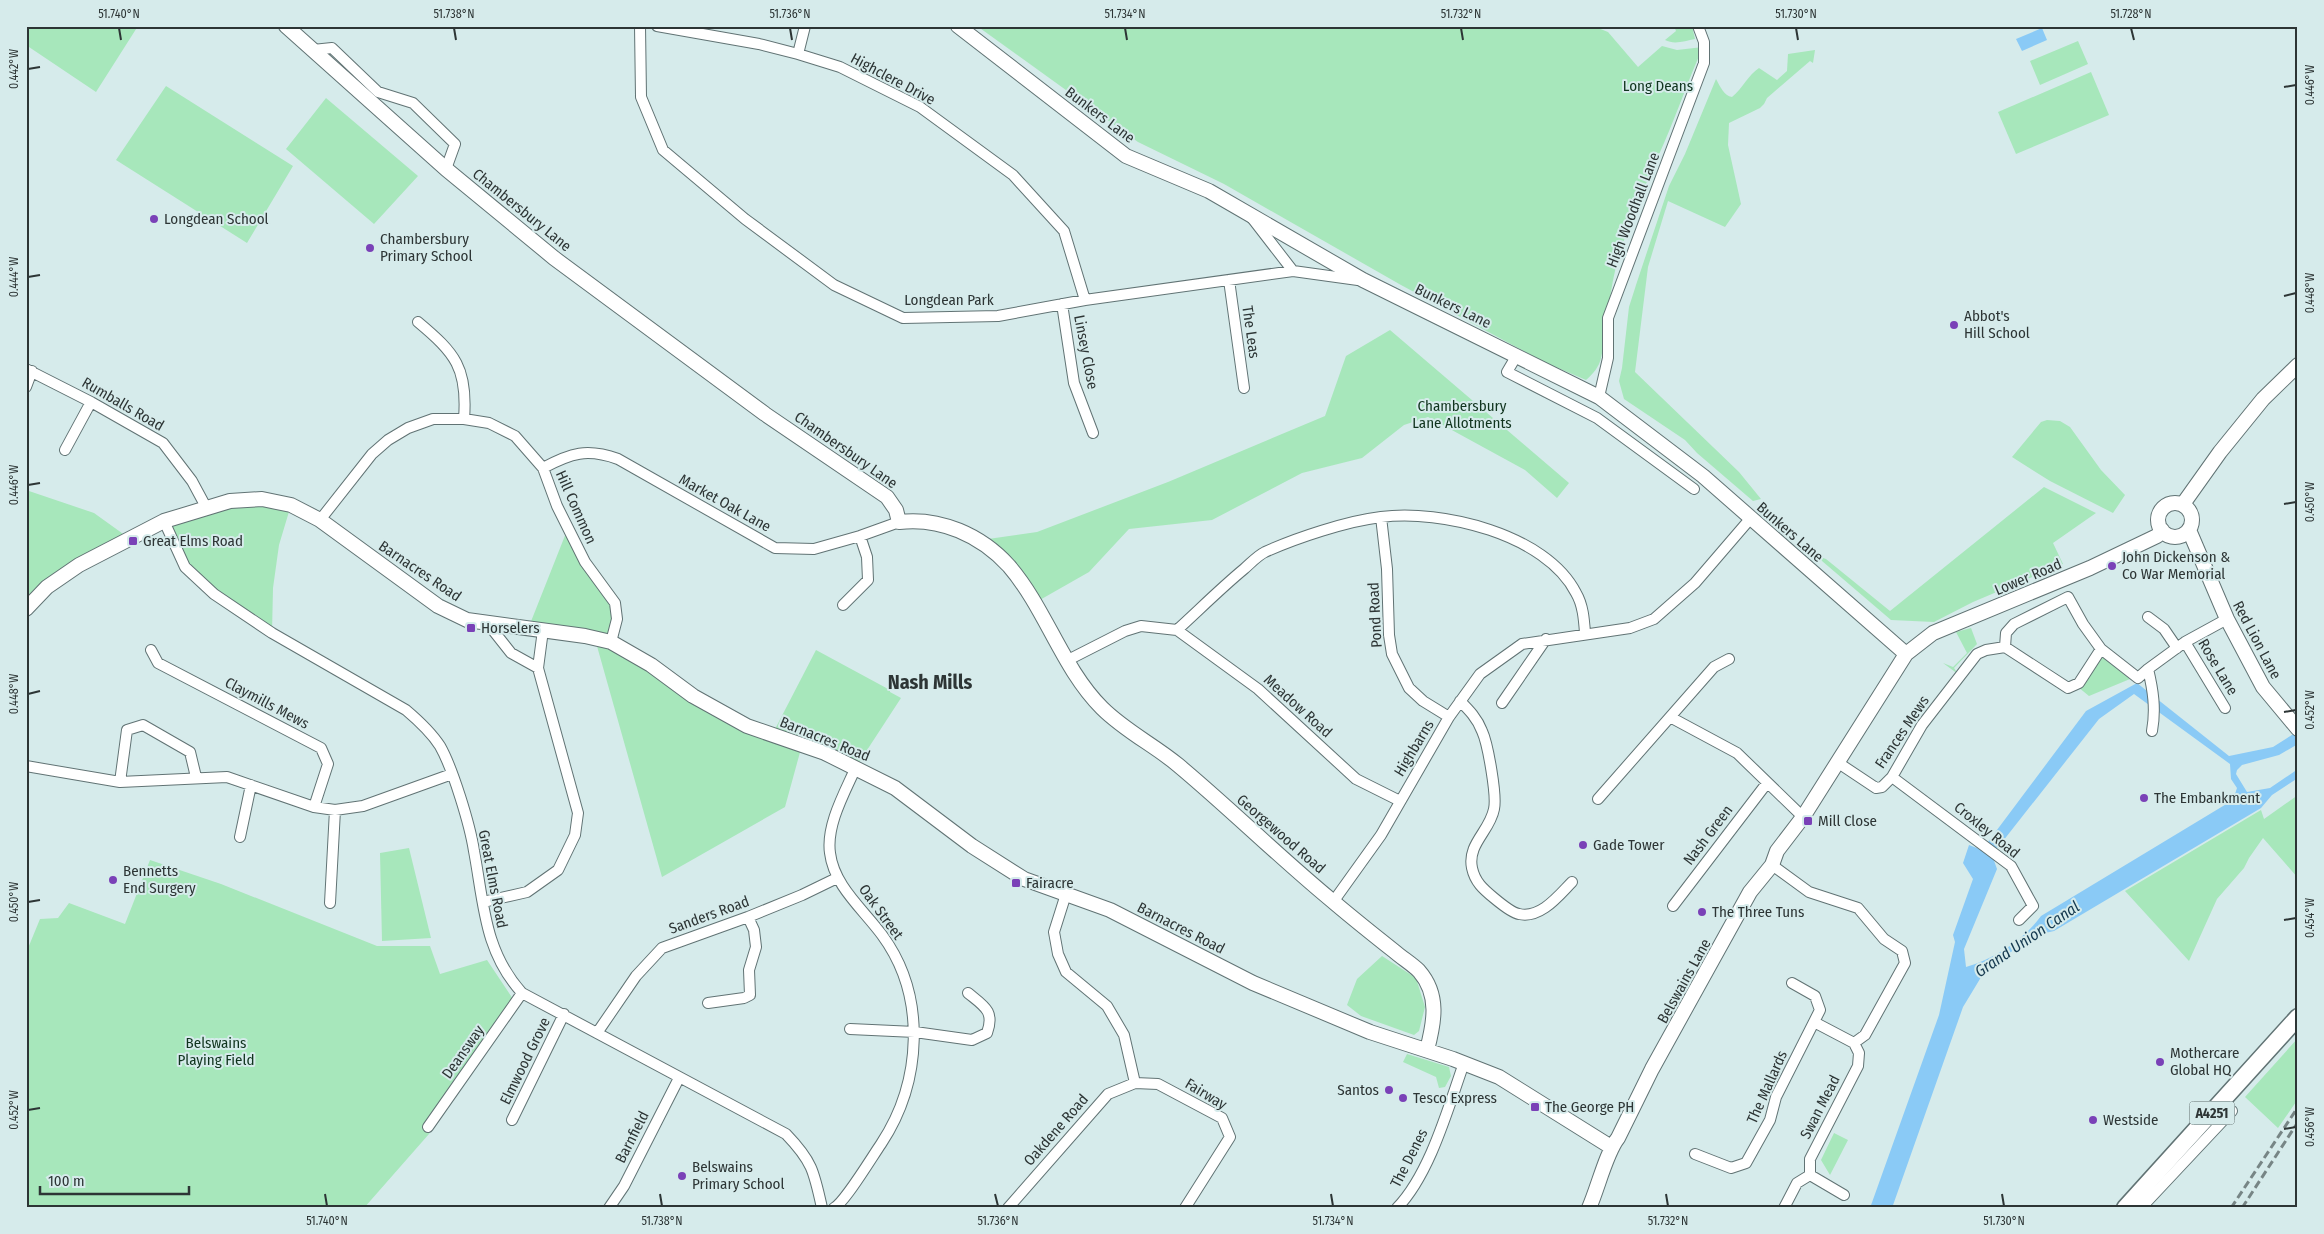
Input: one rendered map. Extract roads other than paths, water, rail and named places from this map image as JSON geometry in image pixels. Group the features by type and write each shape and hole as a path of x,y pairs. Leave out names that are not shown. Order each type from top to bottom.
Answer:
{"main road":[{"name":"A4251","path":"2125,1208 2298,1017"}],"street":[{"name":"Chambersbury Lane","path":"286,26 446,169 554,258 644,327 764,414 887,497 896,510 899,522"},
{"name":"Longdean Park","path":"640,26 641,97 663,150 745,219 834,285 903,318 998,316 1085,300 1293,271 1363,280"},
{"name":"Highclere Drive","path":"657,26 759,44 798,54 840,67 920,107 1013,175 1064,231 1085,300"},
{"path":"798,54 805,26"},
{"name":"Bunkers Lane","path":"958,26 1126,156 1209,191 1363,280 1599,396 1703,476 1906,654"},
{"name":"High Woodhall Lane","path":"1599,396 1608,358 1608,318 1704,62 1704,42 1700,31"},
{"path":"313,50 332,48 378,92 413,103 454,144 446,169"},
{"path":"1249,214 1293,271"},
{"name":"The Leas","path":"1229,280 1244,388"},
{"name":"Linsey Close","path":"1062,304 1074,383 1093,433"},
{"path":"418,322 441,341 454,356 464,379 464,419"},
{"path":"1517,355 1507,372 1597,418 1694,489"},
{"path":"2183,504 2220,452 2263,399 2298,365"},
{"path":"26,387 29,370"},
{"name":"Rumballs Road","path":"29,370 91,402 162,444 192,481 206,507"},
{"path":"65,450 91,402"},
{"name":"Hill Common","path":"320,520 372,454 388,440 408,428 433,419 464,419 489,423 515,436 543,468 557,506 585,562 615,603 617,619 610,642"},
{"name":"Market Oak Lane","path":"543,468 572,455 587,452 602,454 623,462 775,548 814,549 860,536 899,522"},
{"name":"Barnacres Road","path":"26,609 47,586 79,565 164,521 230,501 262,499 291,505 320,520 438,606 467,620 543,630 610,642 652,665 693,696 747,726 826,753 896,788 972,846 1024,879 1110,910 1253,983 1384,1038 1427,1050 1499,1077 1611,1147"},
{"path":"2170,503 2183,504 2191,513 2191,525 2184,534 2174,537 2162,530 2158,519 2162,509 2170,503"},
{"path":"899,522 923,521 949,527 977,541 1003,560 1033,601 1068,660 1125,631 1141,626 1177,630 1263,553 1346,524 1381,517 1410,515 1452,520 1490,530 1534,550 1560,571 1576,592 1582,608 1586,633 1630,628 1654,619 1695,583 1750,519"},
{"name":"Pond Road","path":"1381,517 1387,570 1389,636 1392,654 1409,688 1423,701 1449,717"},
{"name":"Great Elms Road","path":"164,521 185,567 214,594 272,633 406,710 425,726 440,747 452,774 474,848 492,946 507,976 522,993 786,1134 803,1152 815,1174 822,1208"},
{"name":"Lower Road","path":"1906,654 1933,634 2090,568 2157,536 2162,530"},
{"name":"Red Lion Lane","path":"2188,530 2227,619 2262,687 2297,728"},
{"path":"843,605 868,580 867,557 860,536"},
{"path":"2101,649 2079,683 2068,688 2006,647 2006,633 2014,624 2068,597 2083,624 2101,649 2138,678 2148,669 2153,692 2154,712 2152,731"},
{"name":"Rose Lane","path":"2148,617 2164,628 2181,645 2225,708"},
{"name":"Rose Lane","path":"2148,669 2181,645 2227,619"},
{"path":"488,624 511,653 538,668"},
{"path":"483,902 527,892 558,870 575,835 578,813 538,668 543,630"},
{"name":"Meadow Road","path":"1177,630 1258,689 1356,779 1400,801"},
{"name":"Highbarns","path":"1333,902 1381,835 1449,717 1480,674 1522,644 1586,633"},
{"path":"1502,703 1546,639"},
{"name":"Frances Mews","path":"1837,762 1876,788 1882,787 1892,777 1922,725 1977,654 1986,650 2006,647"},
{"name":"Claymills Mews","path":"151,650 158,663 321,748 328,764 314,807"},
{"name":"Belswains Lane","path":"1589,1208 1608,1161 1611,1147 1618,1138 1652,1069 1705,978 1750,892 1772,865 1777,851 1803,817 1906,654"},
{"path":"1598,799 1714,667 1729,659"},
{"name":"Georgewood Road","path":"1068,660 1090,693 1114,720 1180,766 1333,902 1419,972 1431,994 1434,1019 1427,1050"},
{"path":"1460,701 1473,713 1483,732 1494,787 1494,810 1472,851 1472,867 1477,884 1495,899 1519,914 1534,913 1551,903 1572,882"},
{"path":"1670,717 1738,753 1803,817"},
{"path":"120,782 127,730 143,725 190,752 196,777"},
{"path":"26,766 120,782 228,777 314,807 335,810 363,806 452,774"},
{"name":"Oak Street","path":"834,1208 892,1128 908,1089 915,1032 910,997 898,963 883,936 837,878 829,852 833,819 856,767"},
{"name":"Croxley Road","path":"1892,777 2011,866 2033,906 2019,920"},
{"name":"Nash Green","path":"1673,906 1767,783"},
{"path":"240,837 251,785"},
{"path":"330,903 335,810"},
{"path":"1772,865 1809,892 1858,908 1884,939 1902,950 1905,963 1865,1035 1854,1043 1814,1022"},
{"name":"Sanders Road","path":"597,1033 636,976 662,948 748,917 802,895 837,878"},
{"path":"1066,894 1054,932 1058,954 1066,972 1107,1006 1124,1035 1135,1083"},
{"path":"708,1003 744,998 750,995 749,970 756,947 754,930 748,917"},
{"name":"The Mallards","path":"1695,1154 1731,1168 1746,1164 1770,1120 1776,1097 1820,1010 1814,996 1792,983"},
{"name":"Deansway","path":"428,1127 522,993"},
{"path":"850,1029 915,1032 972,1040 987,1032 991,1022 988,1010 968,993"},
{"name":"Elmwood Grove","path":"512,1120 564,1014"},
{"name":"Swan Mead","path":"1810,1175 1810,1159 1858,1066 1858,1054 1854,1043"},
{"name":"The Denes","path":"1397,1208 1406,1199 1433,1150 1464,1064"},
{"name":"Barnfield","path":"609,1208 624,1186 679,1078"},
{"name":"Oakdene Road","path":"1008,1208 1108,1094 1135,1083"},
{"name":"Fairway","path":"1135,1083 1158,1084 1222,1118 1230,1137 1185,1208"},
{"path":"2141,1208 2232,1111"},
{"path":"1784,1208 1797,1183 1810,1175 1844,1195"}],"water":[{"path":"2042,28 2047,40 2022,51 2016,39"},
{"name":"Grand Union Canal","path":"2137,683 2229,756 2273,747 2298,731 2298,744 2279,755 2242,765 2236,774 2247,792 2270,788 2298,769 2298,778 2272,795 2261,808 2054,931 2036,935 1986,969 1963,1007 1892,1208 1870,1208 1939,1015 1955,942 1953,935 1973,879 1963,863 1969,845 1982,850 2086,711","holes":["2134,694 2230,764 2231,779 2237,788 2233,800 2041,916 2026,933 2008,948 1966,967 1964,949 1997,869 1992,855 2099,719"]}],"railway":[{"path":"2231,1208 2298,1107"},
{"path":"2242,1208 2298,1122"}],"place":[{"name":"Longdean School","path":"154,219"},
{"name":"Chambersbury Primary School","path":"370,248"},
{"name":"Abbot's Hill School","path":"1954,325"},
{"name":"Great Elms Road","path":"133,541"},
{"name":"John Dickenson & Co War Memorial","path":"2112,566"},
{"name":"Horselers","path":"471,628"},
{"name":"The Embankment","path":"2144,798"},
{"name":"Mill Close","path":"1808,821"},
{"name":"Gade Tower","path":"1583,845"},
{"name":"Bennetts End Surgery","path":"113,880"},
{"name":"Fairacre","path":"1016,883"},
{"name":"The Three Tuns","path":"1702,912"},
{"name":"Mothercare Global HQ","path":"2160,1062"},
{"name":"Santos","path":"1389,1090"},
{"name":"Tesco Express","path":"1403,1098"},
{"name":"The George PH","path":"1535,1107"},
{"name":"Westside","path":"2093,1120"},
{"name":"Belswains Primary School","path":"682,1176"}],"district":[{"name":"Nash Mills","path":"930,682"}],"park label":[{"name":"Long Deans","path":"1658,86"},
{"name":"Chambersbury Lane Allotments","path":"1462,414"},
{"name":"Belswains Playing Field","path":"216,1052"}]}
